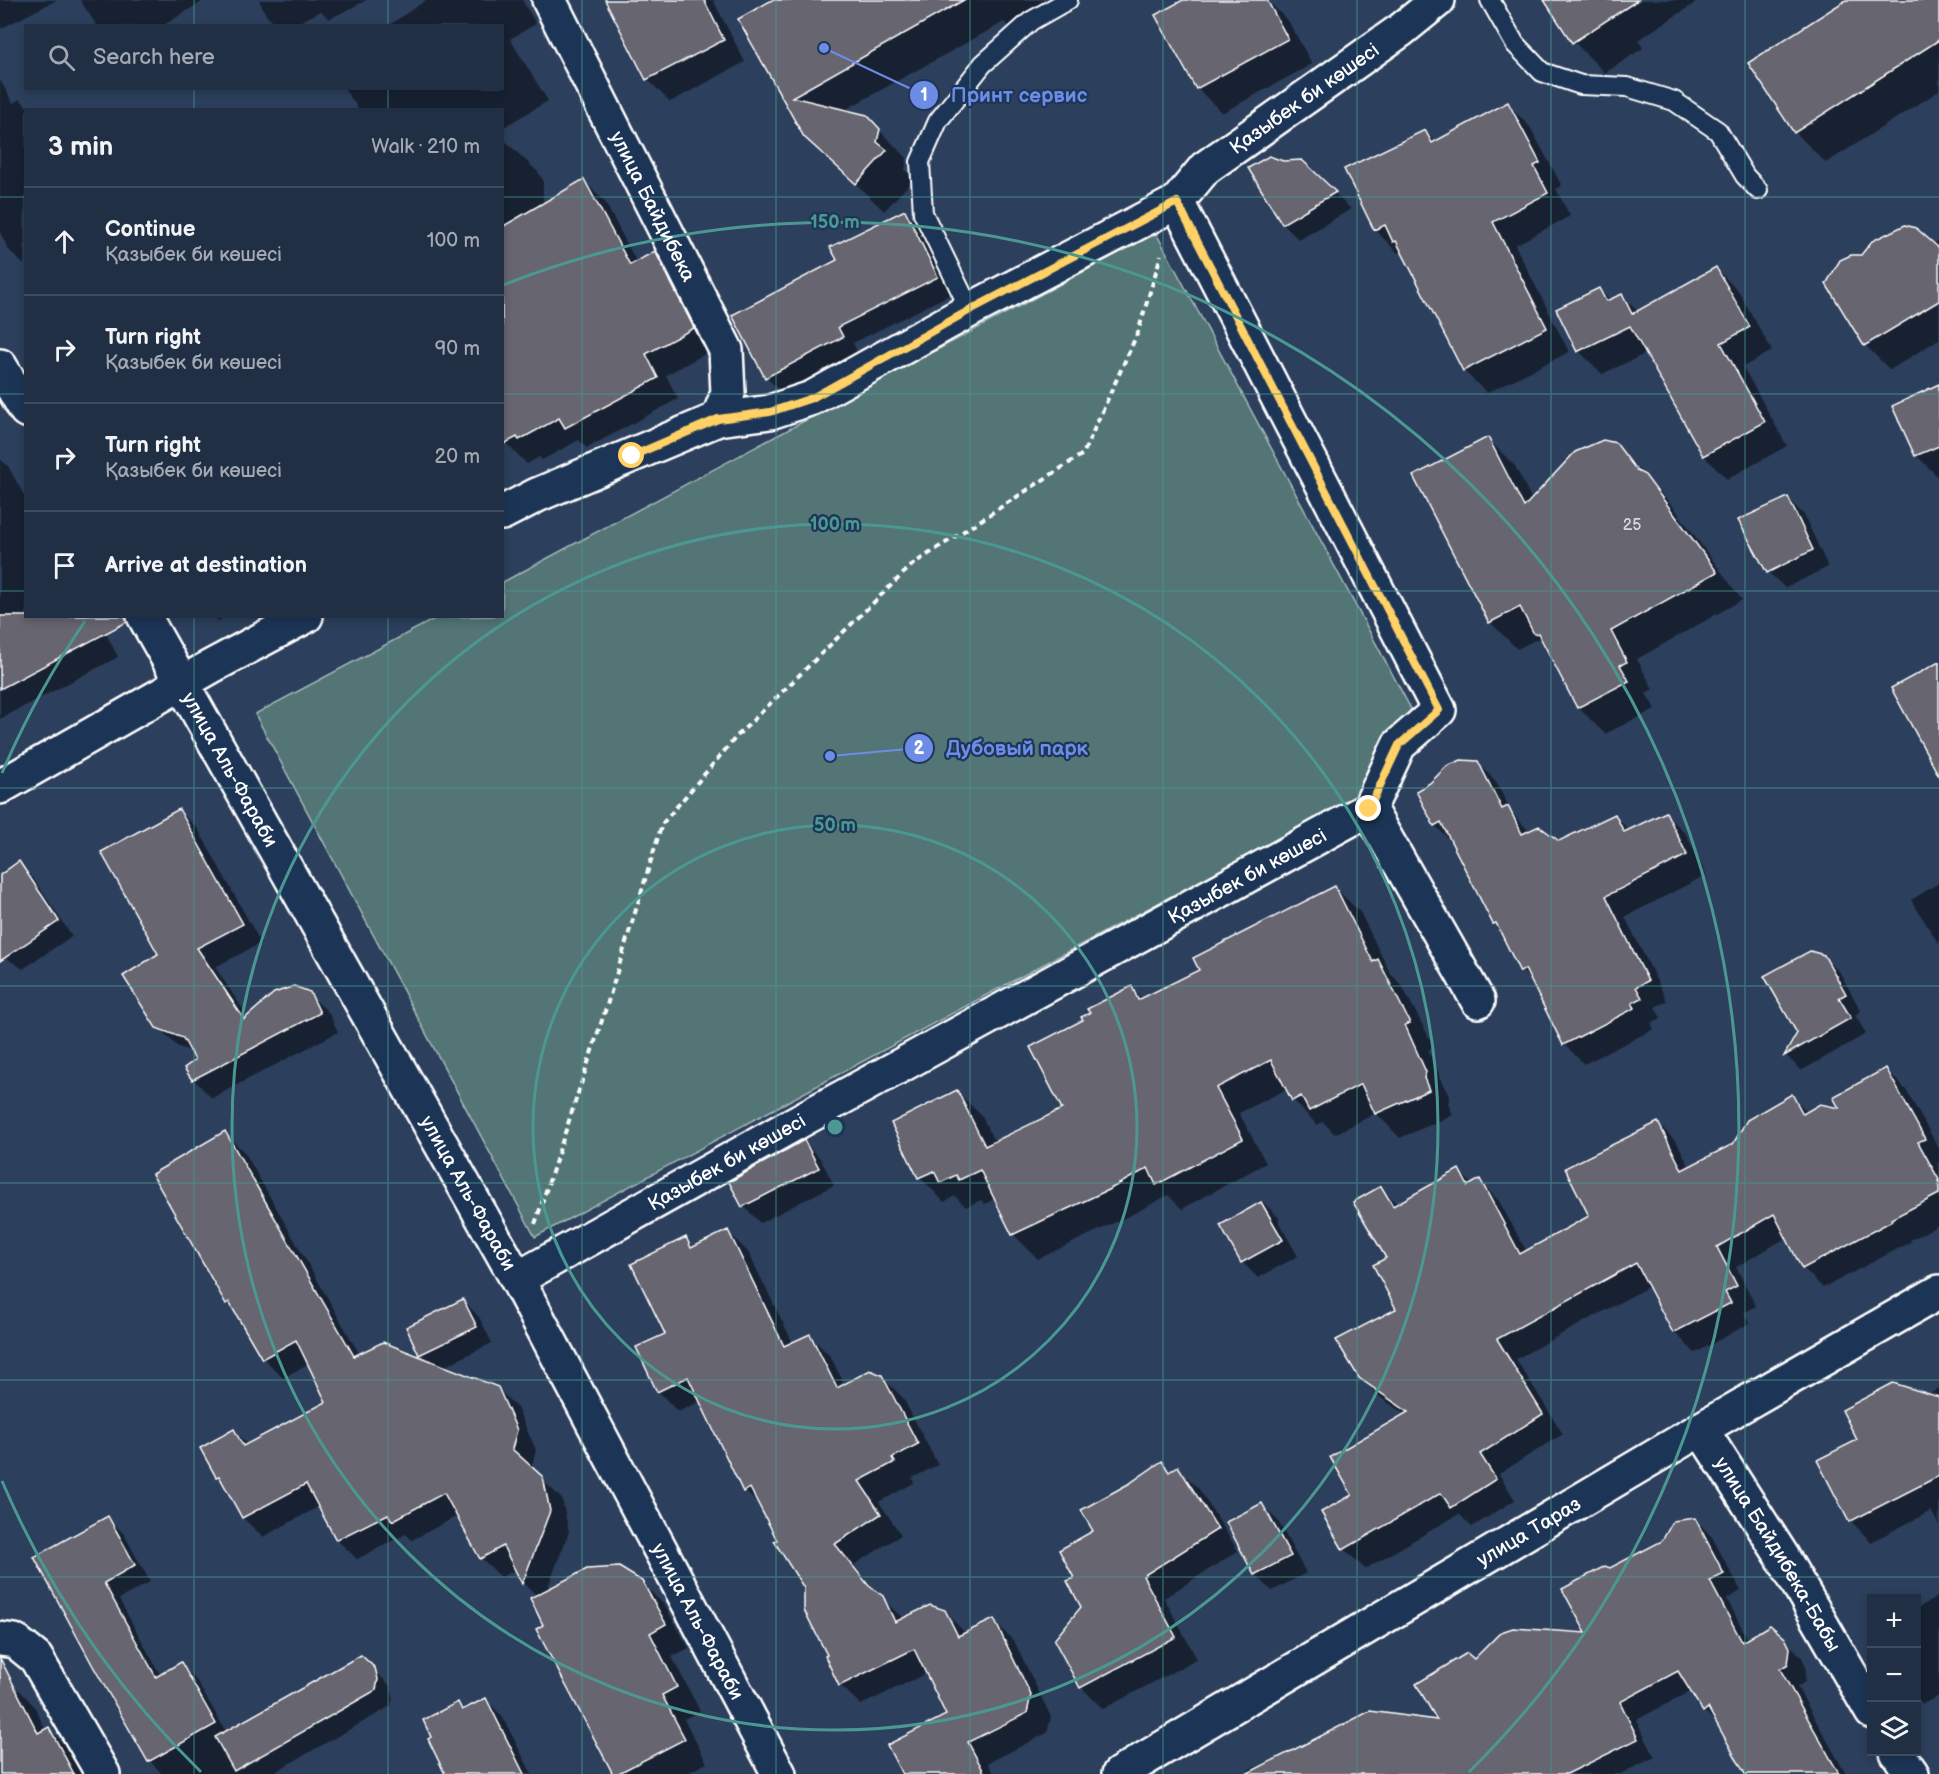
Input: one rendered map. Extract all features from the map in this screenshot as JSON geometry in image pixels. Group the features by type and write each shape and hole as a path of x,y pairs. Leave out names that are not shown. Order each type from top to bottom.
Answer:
{"street":[{"name":"улица Байдибека","path":"549,0 726,350 728,393 718,419"},
{"name":"Қазыбек би көшесі","path":"504,512 537,495 718,419 770,412 812,398 970,310 1177,202 1205,168 1401,30 1438,0"},
{"path":"1177,202 1439,710 1399,745 1369,809 1478,1001"},
{"path":"0,366 24,407"},
{"name":"улица Аль-Фараби","path":"145,618 517,1279 779,1774"},
{"path":"0,787 302,618"},
{"name":"Қазыбек би көшесі","path":"517,1279 803,1119 1369,809"},
{"name":"улица Тараз","path":"1119,1774 1701,1429 1939,1292"},
{"name":"улица Байдибека-Бабы","path":"1701,1429 1782,1556 1867,1705"},
{"path":"0,1639 15,1641 36,1658 103,1774"},
{"path":"1901,1756 1912,1774"}],"lane":[{"path":"970,310 923,213 920,162 938,121 983,64 1031,21 1068,0"},
{"path":"1490,0 1515,44 1542,72 1581,86 1627,87 1674,101 1718,131 1745,176 1758,189"}],"path":[{"path":"535,1224 607,1005 662,824 737,736 913,564 1083,454 1138,332 1177,202"}],"green space":[{"path":"1156,233 1411,709 1356,797 535,1237 255,714 436,618 504,618 504,581"}],"building":[{"path":"605,0 704,0 724,40 646,80"},
{"path":"772,0 964,0 792,97 867,115 880,129 877,142 887,150 856,184 804,137 738,19"},
{"path":"1183,0 1267,0 1288,39 1196,89 1155,15"},
{"path":"1544,0 1638,0 1572,43"},
{"path":"1846,0 1939,0 1939,40 1794,133 1748,63"},
{"path":"1508,102 1540,163 1534,166 1548,193 1493,222 1547,328 1463,371 1396,241 1393,242 1385,225 1374,230 1344,169 1425,130 1432,143"},
{"path":"1269,156 1283,161 1302,160 1336,192 1282,224 1248,168"},
{"path":"584,179 630,265 655,251 694,328 646,354 658,378 565,428 559,418 519,440 517,437 504,444 504,226"},
{"path":"905,210 938,277 838,327 843,337 765,378 732,315 837,260 830,247"},
{"path":"1905,225 1916,228 1939,248 1939,301 1864,346 1826,284 1840,260 1851,255 1861,255 1872,241"},
{"path":"1716,267 1750,327 1721,343 1765,422 1703,456 1630,326 1577,352 1556,309 1599,288 1606,301 1622,294 1632,314"},
{"path":"1939,384 1939,446 1915,456 1892,406"},
{"path":"1488,437 1524,507 1575,452 1603,440 1616,443 1637,471 1645,475 1717,572 1611,631 1627,662 1620,665 1629,681 1577,708 1538,633 1534,634 1520,607 1489,623 1413,476"},
{"path":"1788,497 1813,550 1767,573 1738,520"},
{"path":"0,616 126,618 127,622 0,689"},
{"path":"1939,662 1939,776 1891,688"},
{"path":"1461,760 1478,761 1502,809 1508,806 1522,834 1539,826 1559,841 1615,814 1624,832 1666,812 1687,855 1606,896 1648,981 1636,987 1642,998 1632,1003 1635,1008 1563,1045 1525,969 1520,972 1496,923 1493,924 1441,822 1434,826 1416,791 1430,783 1447,766"},
{"path":"179,809 243,924 197,948 244,1019 274,993 294,986 310,992 320,1013 192,1080 184,1068 195,1060 183,1038 156,1028 123,976 158,954 101,852"},
{"path":"19,861 59,921 0,961 0,875"},
{"path":"1335,886 1373,962 1378,959 1410,1023 1405,1025 1426,1072 1424,1078 1429,1090 1375,1114 1361,1084 1309,1111 1301,1096 1292,1101 1271,1060 1216,1088 1243,1139 1156,1185 1148,1168 1110,1189 1012,1235 980,1170 959,1180 956,1175 940,1183 934,1171 918,1178 891,1123 957,1090 985,1146 1062,1109 1030,1047 1083,1020 1081,1017 1090,1013 1087,1009 1132,986 1138,1000 1199,970 1193,958"},
{"path":"1810,951 1824,955 1846,994 1839,998 1851,1018 1784,1056 1797,1033 1764,976"},
{"path":"1886,1068 1925,1139 1918,1142 1939,1180 1939,1194 1802,1269 1774,1214 1717,1247 1737,1286 1725,1292 1731,1303 1673,1333 1636,1263 1497,1339 1543,1414 1480,1454 1496,1479 1451,1508 1441,1493 1343,1550 1321,1512 1352,1495 1330,1457 1408,1412 1359,1378 1336,1340 1396,1309 1373,1265 1386,1258 1353,1202 1381,1186 1393,1206 1459,1169 1468,1186 1480,1179 1520,1254 1589,1216 1565,1168 1658,1122 1682,1170 1733,1144 1747,1120 1792,1094 1803,1114 1820,1104 1839,1108 1833,1097"},
{"path":"225,1131 354,1356 383,1342 498,1387 517,1430 512,1449 543,1477 550,1511 522,1584 503,1546 480,1559 444,1493 392,1521 388,1514 336,1540 306,1484 242,1518 219,1476 216,1477 200,1448 234,1429 243,1446 326,1402 296,1340 262,1359 229,1302 226,1304 152,1174"},
{"path":"804,1140 819,1168 742,1207 729,1182"},
{"path":"1261,1202 1283,1240 1241,1263 1220,1225"},
{"path":"728,1230 784,1346 810,1334 837,1388 870,1370 882,1375 918,1444 892,1458 895,1462 859,1481 881,1514 835,1544 869,1586 883,1596 895,1622 930,1605 945,1610 958,1636 994,1619 1031,1695 1027,1713 968,1742 985,1774 902,1774 887,1745 946,1715 914,1649 839,1686 825,1656 827,1655 804,1610 804,1588 774,1541 777,1540 750,1488 743,1492 688,1377 657,1392 636,1347 665,1334 631,1264 686,1237 691,1248"},
{"path":"463,1299 477,1327 419,1355 406,1327"},
{"path":"1893,1383 1939,1397 1939,1476 1849,1522 1817,1460 1857,1440 1842,1410"},
{"path":"1162,1461 1169,1472 1178,1466 1218,1529 1143,1576 1176,1637 1080,1688 1054,1640 1081,1607 1067,1581 1074,1578 1059,1550 1093,1531 1081,1510 1130,1483"},
{"path":"1262,1503 1291,1556 1254,1575 1226,1522"},
{"path":"108,1516 135,1565 104,1583 156,1677 181,1662 216,1724 148,1762 34,1557"},
{"path":"1695,1518 1724,1574 1710,1581 1742,1642 1770,1625 1785,1638 1790,1648 1788,1664 1780,1669 1839,1774 1745,1774 1708,1708 1703,1712 1678,1671 1620,1702 1638,1739 1567,1774 1246,1774 1370,1711 1437,1720 1416,1684 1467,1653 1474,1659 1501,1632 1513,1628 1586,1633 1562,1589 1605,1566 1610,1568 1662,1541 1673,1521"},
{"path":"619,1567 642,1581 666,1624 650,1633 677,1687 662,1695 685,1739 613,1774 536,1629 543,1625 530,1598 587,1569"},
{"path":"361,1655 375,1668 378,1679 376,1690 234,1771 215,1737"},
{"path":"0,1658 38,1733 49,1727 74,1774 0,1774"},
{"path":"486,1698 524,1774 445,1774 428,1739 431,1737 423,1720 458,1702 462,1710"}],"place":[{"name":"Принт сервис","path":"824,48"},
{"name":"Дубовый парк","path":"830,756"}],"route":[{"path":"632,456 718,419 770,412 812,398 970,310 1177,202 1439,710 1399,745 1369,809"}]}
